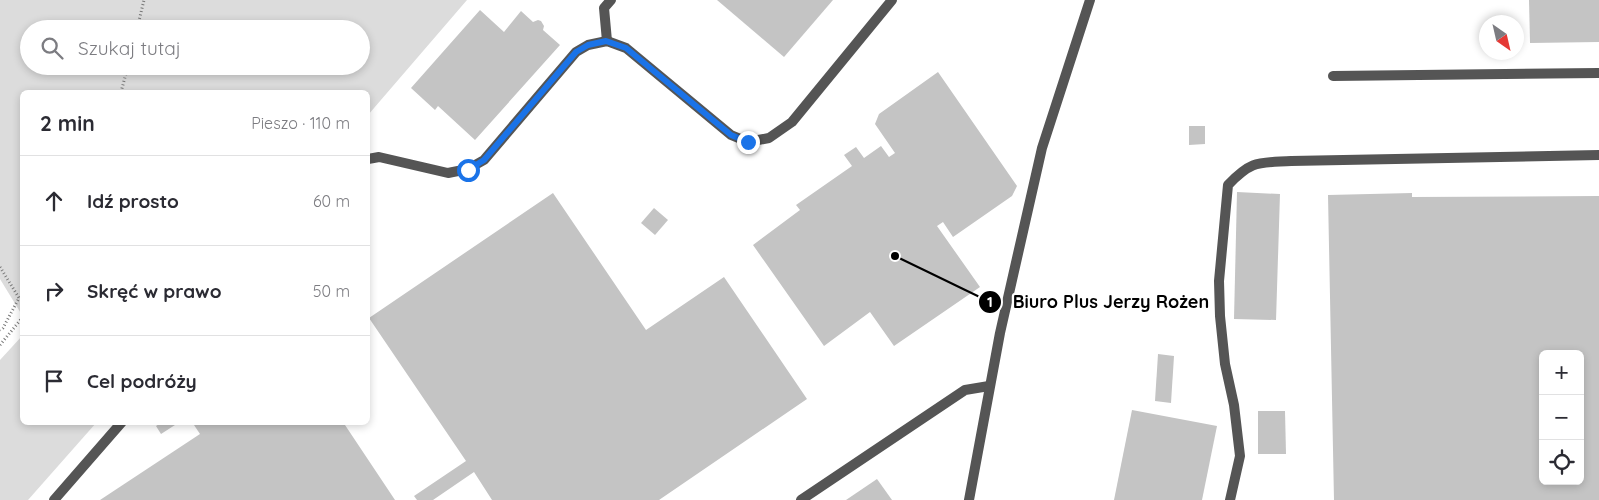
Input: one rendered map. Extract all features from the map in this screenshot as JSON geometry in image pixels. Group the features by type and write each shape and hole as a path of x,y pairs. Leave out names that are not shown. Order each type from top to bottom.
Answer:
{"lane":[{"path":"606,41 604,8 611,0"},
{"path":"370,159 380,157 448,173 468,170 484,160 576,52 588,45 606,41 626,48 731,135 748,142 768,138 792,122 892,0"},
{"path":"969,500 989,386 1042,148 1090,0"},
{"path":"1333,76 1599,73"},
{"path":"1230,500 1240,456 1234,405 1225,364 1220,316 1219,281 1228,185 1236,176 1247,167 1259,163 1291,161 1599,154"},
{"path":"801,500 965,390 989,386"},
{"path":"54,500 119,425"}],"path":[{"path":"139,20 144,0"},
{"path":"122,90 126,75"},
{"path":"0,267 19,298 3,328 0,330"},
{"path":"0,345 20,320"}],"shaded area":[{"path":"0,0 467,0 370,113 370,90 20,90 20,312 0,279"},
{"path":"20,338 20,425 94,425 28,500 0,500 0,360"}],"building":[{"path":"717,0 833,0 784,57"},
{"path":"1529,0 1599,0 1599,42 1530,43"},
{"path":"480,10 504,32 521,11 533,22 541,21 544,26 543,30 560,45 475,140 438,106 435,110 411,88"},
{"path":"938,72 1017,186 1012,196 953,237 943,222 937,226 980,287 894,346 870,312 824,346 753,245 800,210 796,205 852,166 844,155 856,147 864,158 881,146 889,157 895,153 875,124 879,114"},
{"path":"1189,126 1205,126 1205,144 1189,145"},
{"path":"1237,192 1280,194 1276,320 1234,319"},
{"path":"553,193 646,330 724,277 807,399 659,500 492,500 474,472 433,500 417,500 414,496 466,461 370,317"},
{"path":"1412,193 1412,197 1599,196 1599,500 1334,500 1328,195"},
{"path":"654,208 668,220 655,235 641,223"},
{"path":"1158,354 1174,356 1171,403 1155,401"},
{"path":"1132,410 1217,426 1202,500 1114,500"},
{"path":"1258,411 1285,411 1286,454 1258,454"},
{"path":"158,425 175,425 161,434 156,426"},
{"path":"194,425 345,425 395,500 100,500 200,434"},
{"path":"877,479 892,500 846,500"}],"place":[{"name":"Biuro Plus Jerzy Rożen","path":"895,256"}],"route":[{"path":"468,170 484,160 576,52 588,45 606,41 626,48 731,135 748,142"}]}
